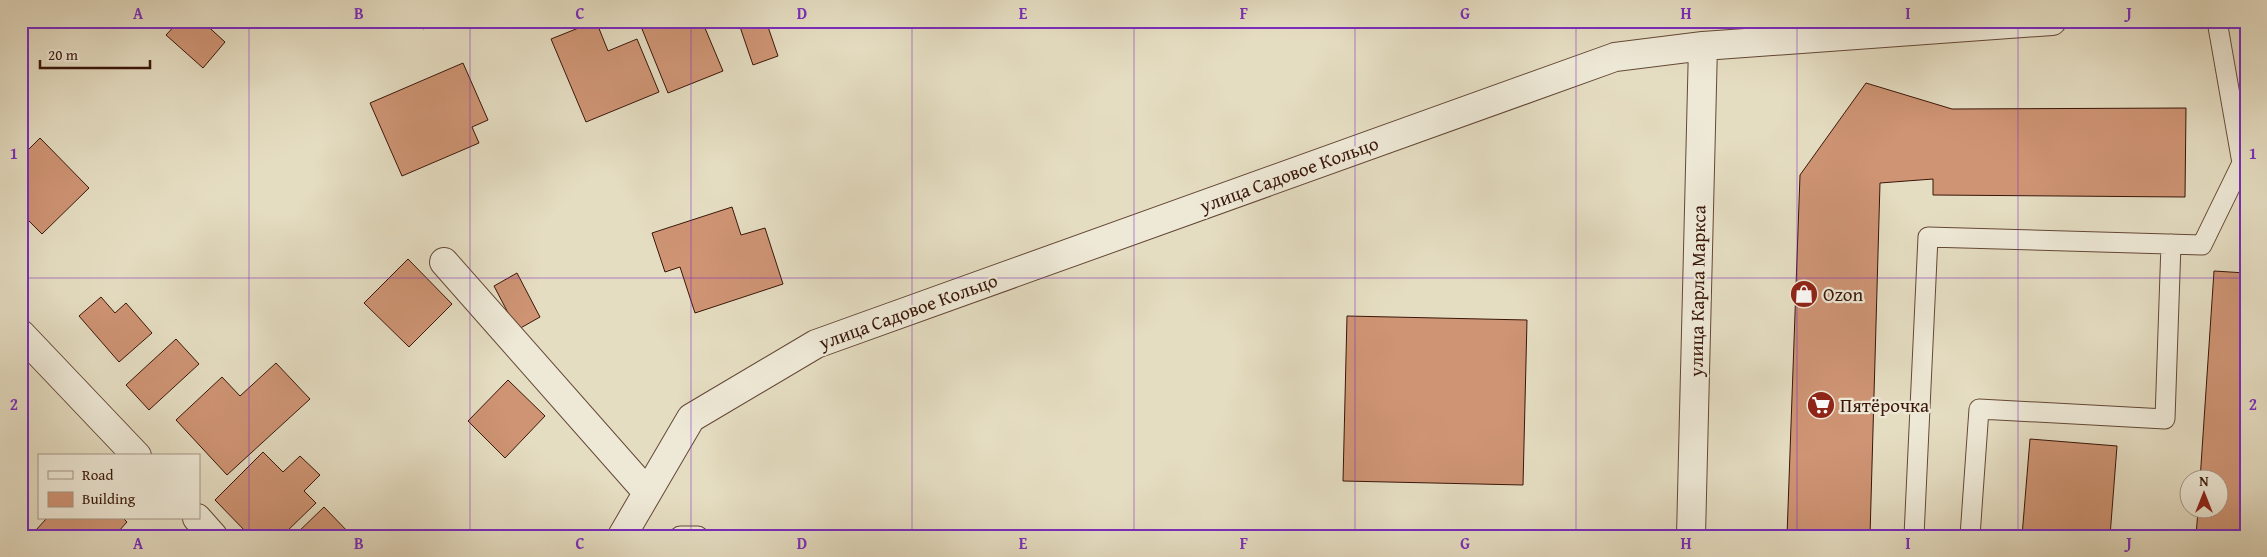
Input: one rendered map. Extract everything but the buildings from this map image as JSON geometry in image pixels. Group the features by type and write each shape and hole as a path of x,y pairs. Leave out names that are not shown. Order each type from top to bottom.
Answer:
{"street":[{"name":"улица Садовое Кольцо","path":"622,536 691,418 816,344 1615,57 1703,46 2052,21"},
{"name":"улица Карла Маркса","path":"1691,536 1703,46"},
{"path":"444,262 648,492"},
{"path":"21,334 135,454"},
{"path":"199,520 213,536"}],"lane":[{"path":"1914,536 1928,237 2202,245 2244,162 2217,21"},
{"path":"1970,536 1979,409 2165,419 2171,244"},
{"path":"680,536 698,536"}],"place":[{"name":"Ozon","path":"1804,294"},
{"name":"Пятёрочка","path":"1821,405"}]}
